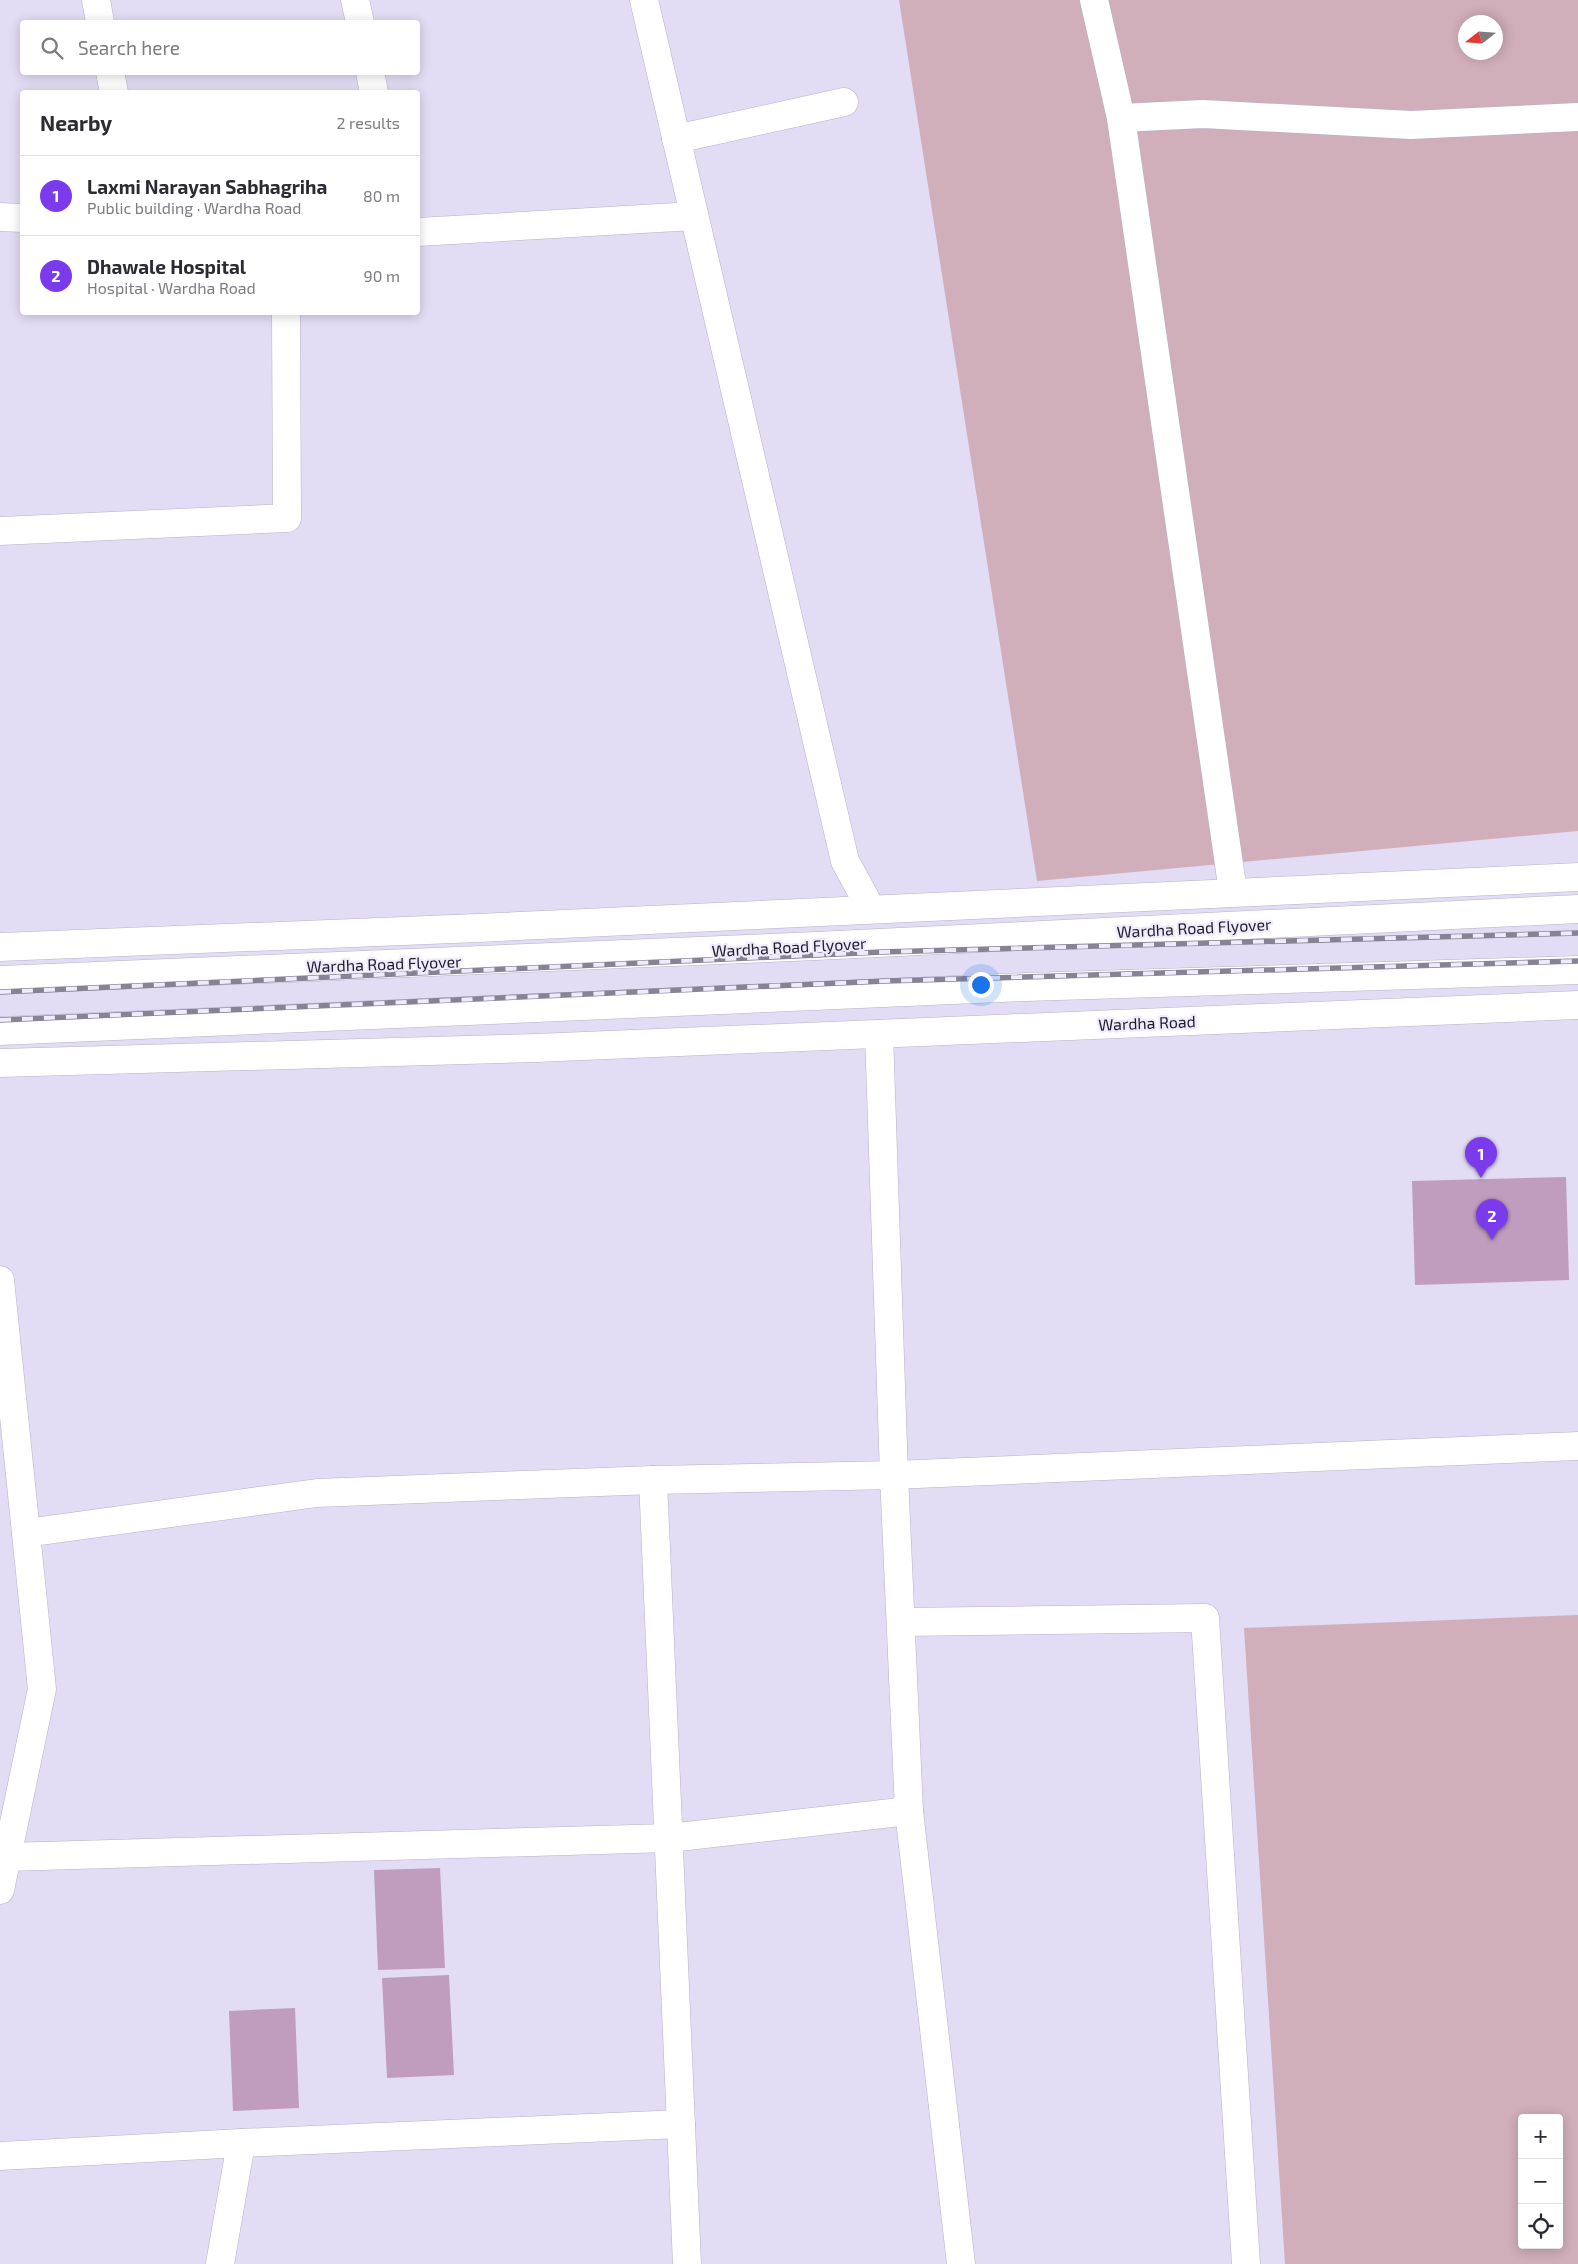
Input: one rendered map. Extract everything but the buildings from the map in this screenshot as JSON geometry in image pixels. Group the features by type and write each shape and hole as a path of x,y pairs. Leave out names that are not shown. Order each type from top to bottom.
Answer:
{"main road":[{"path":"96,0 100,20"},
{"path":"355,0 360,20"},
{"path":"644,0 845,861 870,909"},
{"path":"1094,0 1121,118 1233,892"},
{"path":"111,75 114,90"},
{"path":"371,75 374,90"},
{"path":"676,139 844,102"},
{"path":"1121,118 1203,114 1411,125 1578,117"},
{"path":"420,232 694,216"},
{"path":"0,217 20,218"},
{"path":"0,531 287,518 286,315"},
{"path":"0,947 1578,877"},
{"name":"Wardha Road Flyover","path":"0,980 826,945 1578,909"},
{"path":"0,1031 1016,988 1578,970"},
{"name":"Wardha Road","path":"0,1062 536,1048 1578,1005"},
{"path":"879,1034 894,1475 910,1811 962,2264"},
{"path":"0,1280 42,1689 0,1890"},
{"path":"26,1533 317,1493 653,1480 894,1475 1578,1446"},
{"path":"653,1480 687,2264"},
{"path":"901,1622 1205,1618 1246,2264"},
{"path":"7,1857 669,1838 910,1811"},
{"path":"0,2156 241,2143 681,2124"},
{"path":"220,2264 241,2143"}],"shaded area":[{"path":"899,0 1578,0 1578,831 1037,881"},
{"path":"1578,1615 1578,2264 1285,2264 1244,1628"}],"railway":[{"path":"0,992 882,952 1578,933"},
{"path":"0,1020 885,981 1578,961"}],"place":[{"name":"Laxmi Narayan Sabhagriha","path":"1481,1178"},
{"name":"Dhawale Hospital","path":"1492,1240"}]}
